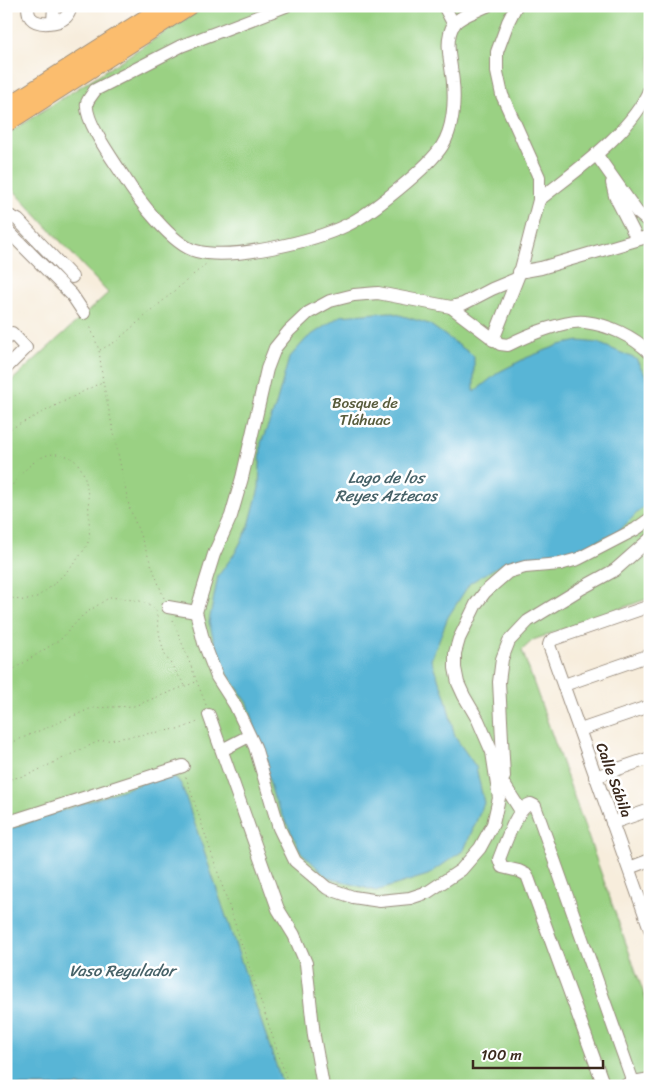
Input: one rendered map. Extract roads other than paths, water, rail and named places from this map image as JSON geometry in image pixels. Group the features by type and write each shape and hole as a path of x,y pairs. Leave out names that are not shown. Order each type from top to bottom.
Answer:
{"main road":[{"path":"6,106 164,6"},
{"path":"6,124 190,6"}],"street":[{"path":"28,6 28,13 31,19 42,23 64,19 72,7"},
{"path":"53,22 54,6"},
{"path":"286,6 181,46 95,90 87,103 90,122 129,185 153,217 177,240 195,251 217,254 266,249 313,238 346,226 377,206 428,162 442,146 450,129 454,86 448,50 454,25 459,19 487,6"},
{"path":"444,6 454,25"},
{"path":"493,340 518,275 538,200 539,177 502,95 497,72 497,52 516,6"},
{"path":"538,200 596,154 633,118 646,100 650,88"},
{"path":"596,154 637,212 650,223"},
{"path":"505,786 499,798 493,824 480,848 461,870 428,892 410,898 380,902 353,897 327,888 295,861 279,828 254,747 235,705 217,677 204,643 196,612 208,571 231,516 240,488 267,369 275,348 289,331 308,313 330,301 354,295 378,293 451,307 463,304 518,275 643,238 616,196 609,174"},
{"path":"6,219 12,217 18,220 72,277"},
{"path":"6,229 72,295 84,313"},
{"path":"451,307 500,344 508,345 554,326 583,321 619,332 639,342 650,353"},
{"path":"6,339 12,333 26,348 6,368"},
{"path":"499,798 492,752 461,689 455,668 455,653 459,639 476,604 485,592 508,572 560,564 578,559 636,529 650,519"},
{"path":"520,811 505,786 501,739 499,682 502,659 510,641 528,621 615,570 650,539"},
{"name":"Calle Sábila","path":"650,606 550,642 595,777 647,913 650,929"},
{"path":"168,607 196,612"},
{"path":"564,684 650,655"},
{"path":"580,730 650,706"},
{"path":"209,715 278,909 294,936 306,964 322,1086"},
{"path":"222,750 249,736"},
{"path":"595,777 650,758"},
{"path":"6,823 183,766"},
{"path":"604,1086 527,875 502,867 499,859 520,811 526,805 531,804 535,806 629,1084 650,1079"},
{"path":"612,823 650,810"},
{"path":"629,868 650,860"}],"water":[{"name":"Lago de los Reyes Aztecas","path":"390,312 429,324 474,356 474,392 499,372 526,358 559,345 579,341 598,343 636,359 650,383 650,500 619,531 557,559 532,556 505,562 470,583 448,617 431,660 445,696 455,737 476,767 484,803 464,850 428,875 376,891 327,877 301,852 274,798 248,703 220,664 209,622 218,576 235,553 249,526 259,488 261,443 275,408 289,358 307,338 340,316"},
{"name":"Vaso Regulador","path":"163,776 174,778 182,786 283,1086 6,1086 6,830"}],"park label":[{"name":"Bosque de Tláhuac","path":"365,412"}]}
